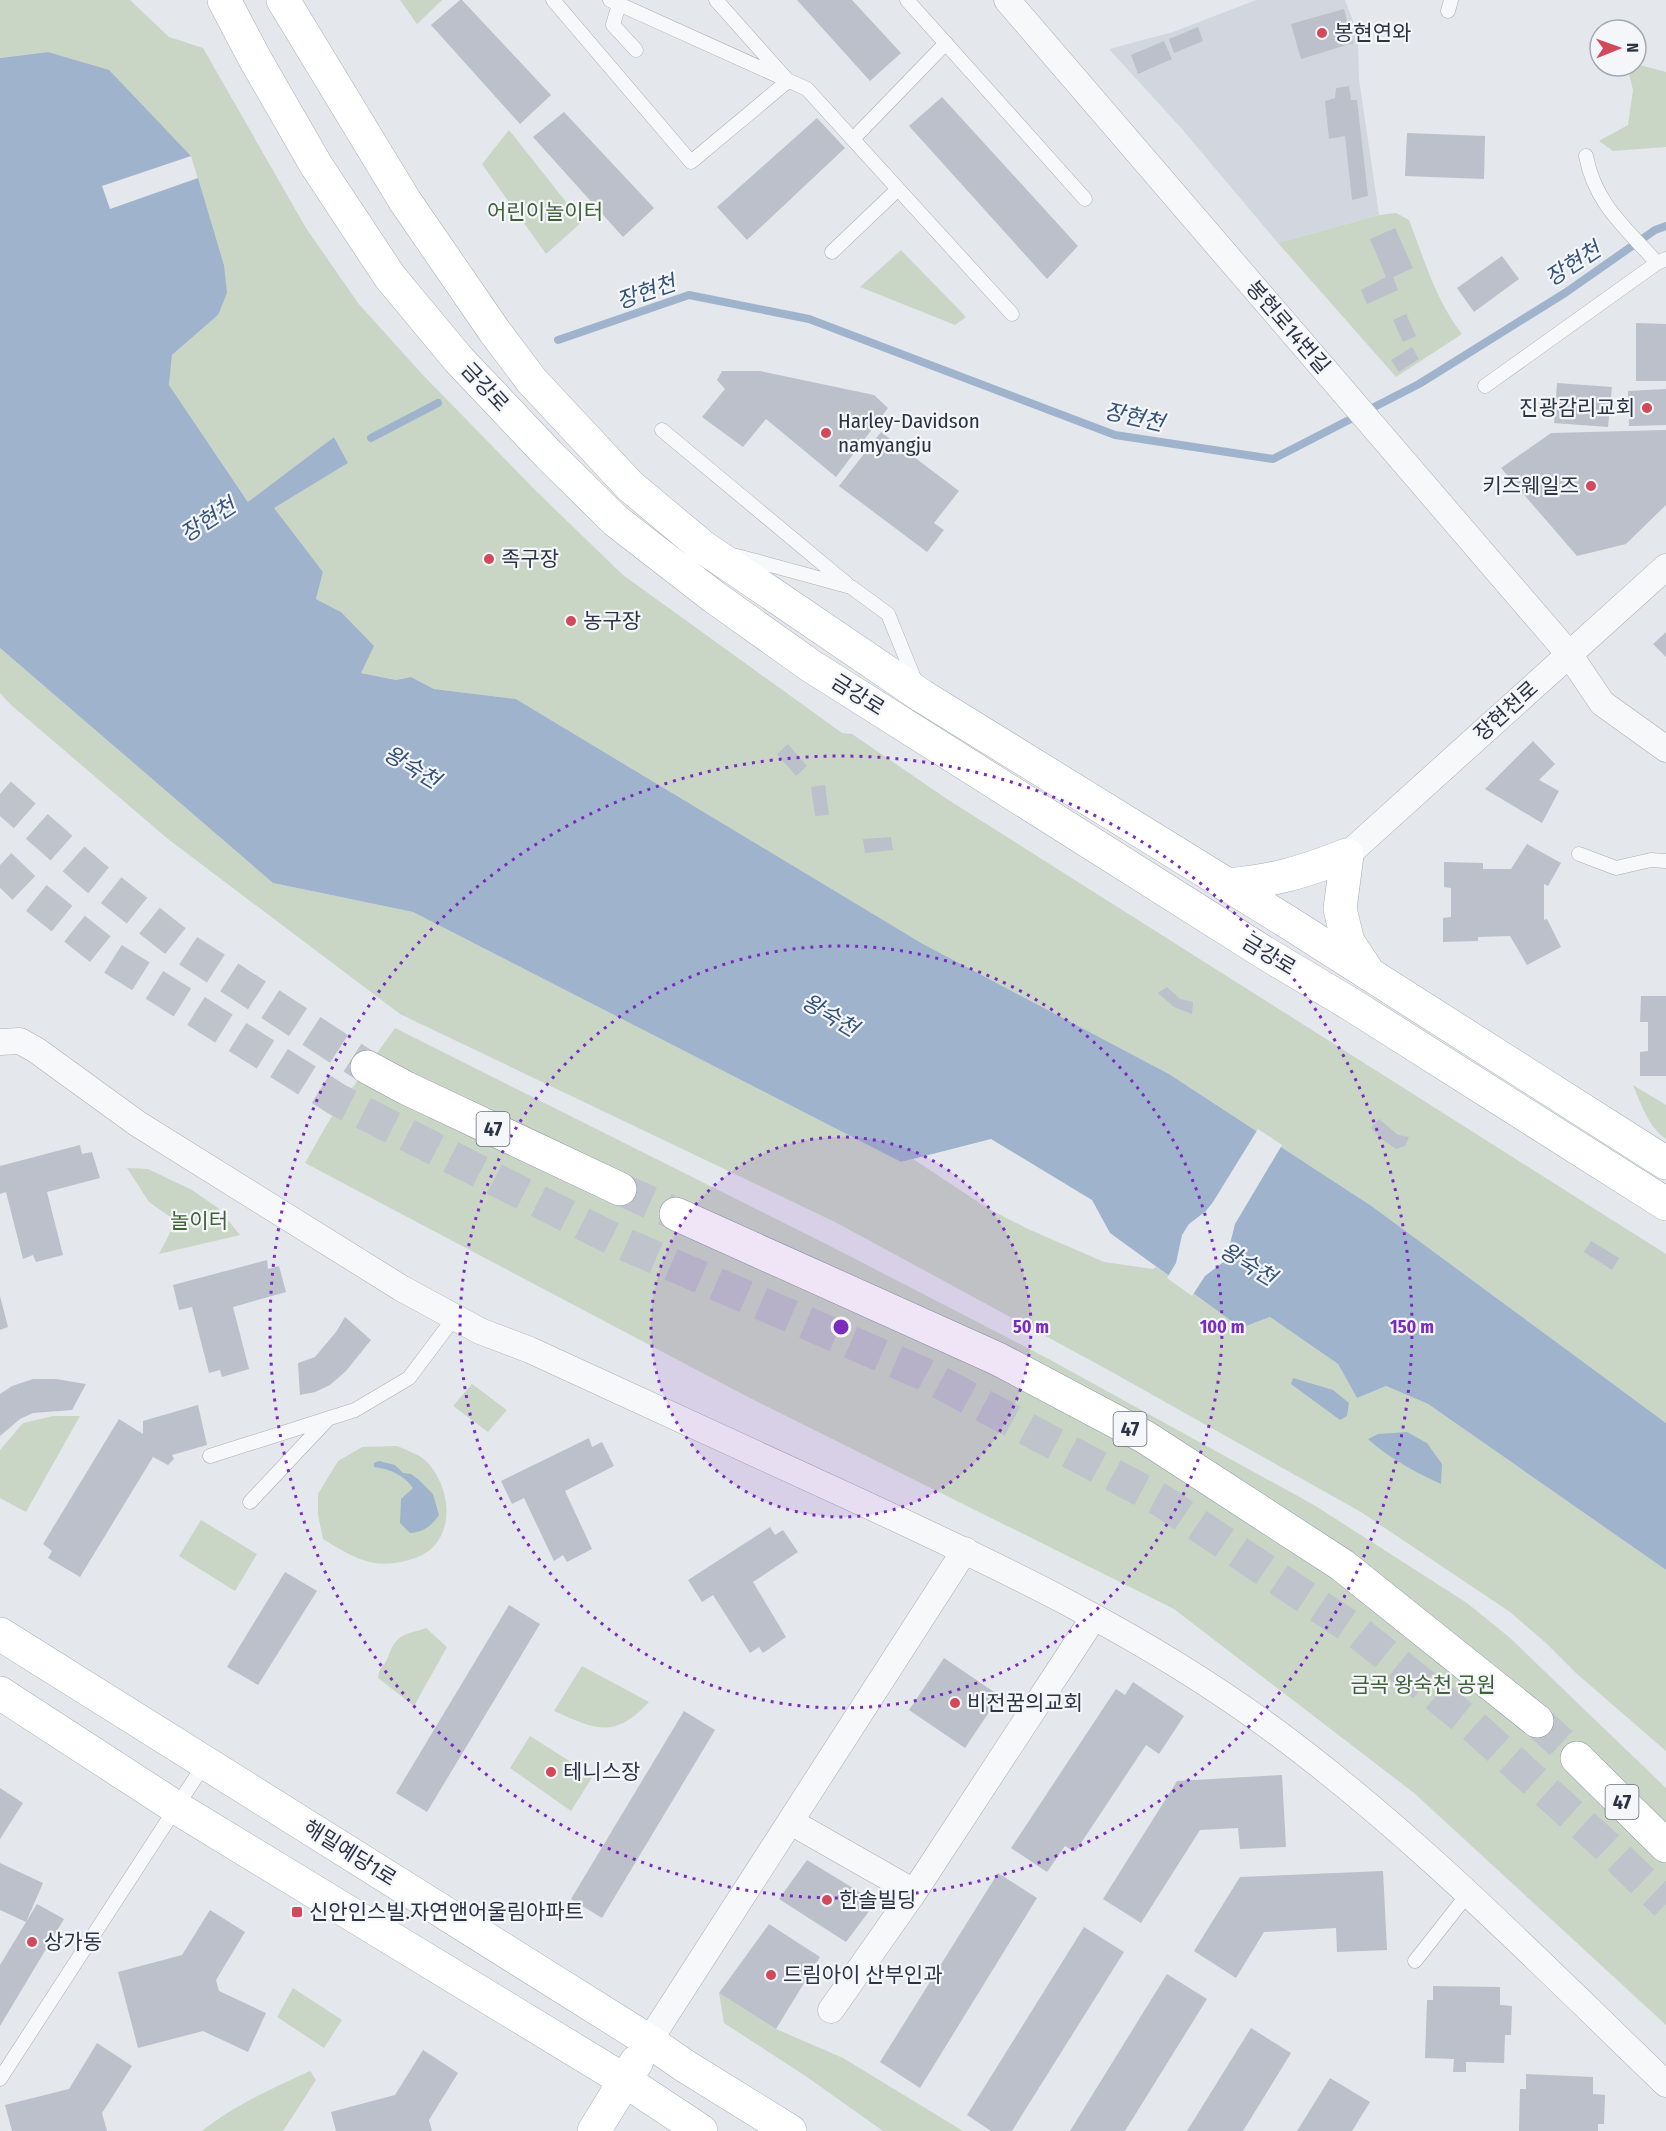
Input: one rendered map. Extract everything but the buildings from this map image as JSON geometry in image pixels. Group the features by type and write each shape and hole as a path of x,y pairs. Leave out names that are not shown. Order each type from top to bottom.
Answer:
{"main road":[{"name":"금강로","path":"224,0 316,165 390,277 459,360 549,455 616,521 714,597 811,666 1666,1204"},
{"name":"금강로","path":"283,0 405,201 495,332 532,381 630,486 703,547 922,696 1368,973 1666,1163"},
{"path":"1226,885 1261,882 1297,874 1347,855 1340,909 1348,942 1368,973"},
{"name":"47","path":"367,1067 406,1088 620,1189"},
{"name":"47","path":"676,1214 998,1359 1144,1437 1342,1565 1537,1721"},
{"name":"해밀예당1로","path":"0,1634 790,2131"},
{"path":"0,1693 177,1808 624,2080 701,2131"},
{"name":"47","path":"1577,1758 1666,1846"},
{"path":"594,2131 650,2041"}],"street":[{"name":"봉현로14번길","path":"1007,0 1569,654 1602,703 1666,749"},
{"name":"장현천로","path":"1347,855 1666,567"},
{"path":"0,1042 20,1041 36,1050 148,1130 453,1318 541,1355 965,1550 1094,1617 1176,1664 1268,1726 1382,1816 1666,2084"},
{"path":"650,2041 965,1550"},
{"path":"831,2010 914,1892 1094,1617"},
{"path":"791,1822 914,1892"}],"lane":[{"path":"553,0 692,162 788,81"},
{"path":"716,0 788,81"},
{"path":"907,0 1084,199"},
{"path":"636,50 613,25 614,2 807,89 1012,314"},
{"path":"853,139 946,43"},
{"path":"1485,386 1662,261 1605,206 1590,177 1586,156"},
{"path":"832,252 898,189"},
{"path":"662,429 850,587 888,614 922,696"},
{"path":"703,547 850,587"},
{"path":"1579,854 1616,868 1651,860 1666,861"},
{"path":"210,1456 355,1410 408,1378 453,1318"},
{"path":"250,1503 328,1419"},
{"path":"0,2079 205,1763"},
{"path":"1415,1961 1467,1895"}],"shaded area":[{"path":"1256,0 1345,0 1359,37 1359,79 1379,215 1278,243 1182,129 1109,49 1173,32"}],"green space":[{"path":"0,0 130,0 169,37 203,48 306,228 358,303 421,373 535,490 623,575 842,733 852,734 947,799 1666,1254 1666,1423 1373,1207 1169,1074 923,944 516,699 434,689 411,677 396,680 361,673 341,612 316,599 323,572 273,508 348,463 334,437 249,503 169,385 172,355 218,315 224,265 191,156 167,131 48,52 0,58"},
{"path":"400,0 442,0 417,24"},
{"path":"1648,67 1666,72 1666,147 1613,151 1599,141 1628,125 1633,90 1630,78 1648,78"},
{"name":"어린이놀이터","path":"509,130 582,222 546,254 482,164"},
{"path":"1396,213 1409,220 1438,294 1462,334 1396,377 1278,243 1379,215"},
{"path":"901,250 966,317 955,325 860,287"},
{"path":"0,648 273,883 413,912 901,1162 913,1159 987,1208 1028,1229 1104,1262 1153,1269 1156,1267 1241,1328 1270,1317 1338,1364 1357,1398 1386,1386 1428,1404 1666,1570 1666,1751 1510,1612 1361,1512 1110,1371 835,1222 400,1014 168,839 10,704 0,693"},
{"name":"금곡 왕숙천 공원","path":"395,1028 832,1247 1045,1357 1314,1505 1467,1603 1509,1637 1666,1788 1666,2025 1414,1793 1174,1609 748,1397 305,1163 330,1119"},
{"path":"1633,1085 1666,1105 1666,1139 1650,1122"},
{"name":"놀이터","path":"127,1168 148,1169 192,1190 218,1208 240,1235 159,1254 176,1221 149,1202"},
{"path":"472,1384 507,1410 488,1432 453,1406"},
{"path":"53,1416 80,1416 26,1512 0,1498 0,1450 23,1423"},
{"path":"397,1446 420,1456 434,1470 444,1492 446,1517 439,1540 426,1553 404,1561 381,1564 347,1553 323,1539 318,1515 318,1494 338,1461 362,1447"},
{"path":"201,1520 257,1554 235,1591 179,1556"},
{"path":"426,1628 447,1647 414,1706 378,1678 394,1643 406,1634"},
{"path":"582,1666 649,1702 625,1722 604,1728 581,1723 554,1711"},
{"name":"테니스장","path":"530,1736 593,1776 571,1811 510,1768"},
{"path":"293,1988 342,2020 324,2048 277,2017"},
{"path":"719,1993 776,2029 843,2058 963,2131 883,2131 807,2077 724,2023"},
{"path":"310,2071 316,2080 283,2131 202,2131 240,2105"}],"water":[{"name":"왕숙천","path":"48,52 109,70 191,156 102,186 110,209 198,178 224,265 227,293 218,315 172,355 169,385 248,502 334,437 348,463 274,508 323,572 316,599 341,612 374,646 361,673 396,680 411,677 434,689 516,699 923,944 1169,1074 1373,1207 1666,1423 1666,1570 1428,1404 1386,1386 1357,1398 1338,1364 1270,1317 1241,1328 1110,1233 1092,1200 991,1139 901,1162 413,912 273,883 0,648 0,58"},
{"path":"1293,1378 1333,1390 1349,1403 1347,1416 1340,1420 1291,1384"},
{"path":"1407,1432 1427,1443 1442,1464 1441,1484 1385,1453 1368,1439 1378,1434"},
{"path":"379,1461 395,1465 403,1473 411,1474 433,1494 439,1515 427,1528 410,1533 400,1523 401,1499 413,1488 396,1473 374,1467 374,1463"}],"pier":[{"path":"1258,1129 1282,1145 1235,1224 1226,1260 1205,1276 1192,1296 1167,1278 1176,1263 1182,1235 1189,1224 1206,1211 1213,1202"}],"waterway":[{"name":"장현천","path":"558,340 689,295 809,319 1115,435 1273,459 1419,384 1565,293 1655,230 1666,226"},
{"name":"장현천","path":"371,438 438,403"}],"tunnel":[{"path":"0,794 92,875 184,948 367,1067"},
{"path":"0,865 24,888 110,957 338,1100 615,1240 924,1374 1162,1501 1359,1633 1470,1723 1603,1843 1666,1904"},
{"path":"620,1189 676,1214"},
{"path":"1537,1721 1577,1758"}],"place":[{"name":"봉현연와","path":"1322,33"},
{"name":"진광감리교회","path":"1647,408"},
{"name":"Harley-Davidson namyangju","path":"826,433"},
{"name":"키즈웨일즈","path":"1591,486"},
{"name":"족구장","path":"489,559"},
{"name":"농구장","path":"571,621"},
{"name":"비전꿈의교회","path":"955,1703"},
{"name":"테니스장","path":"551,1772"},
{"name":"한솔빌딩","path":"827,1900"},
{"name":"신안인스빌.자연앤어울림아파트","path":"297,1912"},
{"name":"상가동","path":"32,1942"},
{"name":"드림아이 산부인과","path":"771,1975"}]}
